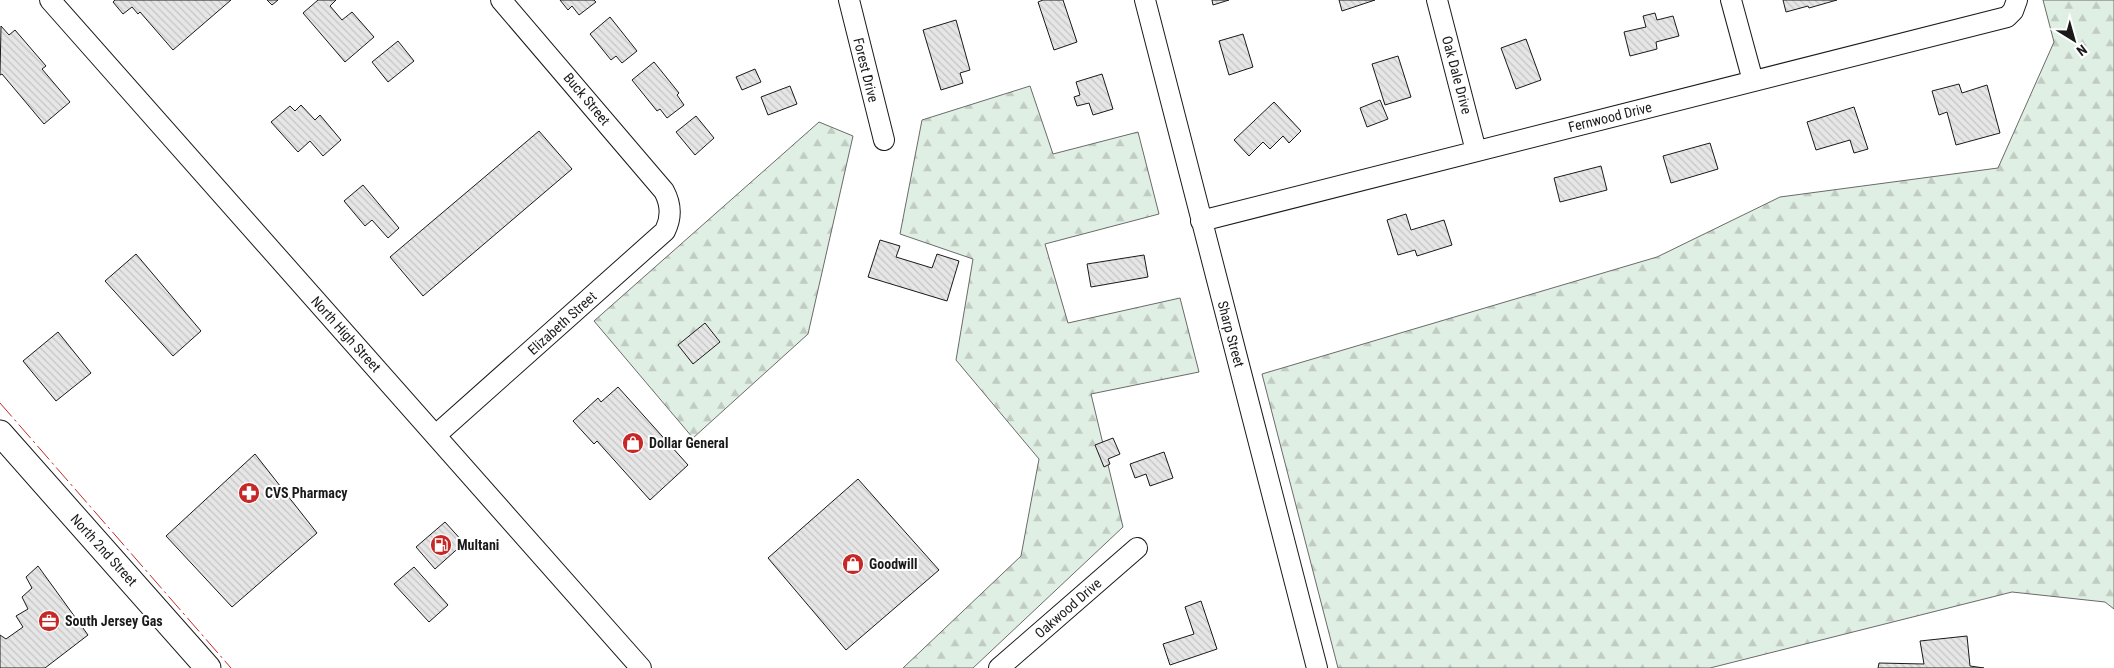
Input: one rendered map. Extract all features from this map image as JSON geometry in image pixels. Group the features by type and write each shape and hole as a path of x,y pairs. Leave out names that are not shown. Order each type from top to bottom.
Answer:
{"main road":[{"name":"North 2nd Street","path":"0,433 208,668"}],"street":[{"name":"North High Street","path":"50,0 641,668"},
{"name":"Buck Street","path":"501,0 664,191 670,201"},
{"name":"Forest Drive","path":"849,0 884,140"},
{"name":"Sharp Street","path":"1145,0 1317,668"},
{"name":"Oak Dale Drive","path":"1437,0 1476,151"},
{"path":"1731,0 1753,81"},
{"name":"Fernwood Drive","path":"1201,221 2007,17 2016,4"},
{"name":"Elizabeth Street","path":"436,435 665,231 670,216 670,201"},
{"name":"Oakwood Drive","path":"999,668 1137,548"}],"green space":[{"path":"2043,0 2114,0 2114,609 2105,602 2012,592 1710,668 1338,668 1262,374 1657,257 1780,197 1998,168 2054,42"},
{"path":"1030,86 1053,154 1138,132 1159,214 1045,244 1068,323 1180,298 1199,372 1091,394 1123,527 973,668 903,668 1021,556 1039,459 956,360 973,259 900,234 922,120"},
{"path":"819,122 853,136 808,334 693,438 594,321"}],"building":[{"path":"115,0 231,0 173,50 140,12 138,14 132,7 123,14 113,2"},
{"path":"267,0 278,0 272,5"},
{"path":"318,0 336,0 330,6 342,20 352,12 374,37 345,62 303,13"},
{"path":"560,0 594,0 596,2 579,15 572,6 568,10"},
{"path":"1043,0 1063,0 1077,42 1054,50 1038,2"},
{"path":"1212,0 1229,0 1213,5"},
{"path":"1339,0 1375,0 1342,11"},
{"path":"1783,0 1837,0 1786,12"},
{"path":"1655,13 1657,20 1673,16 1679,36 1656,42 1657,49 1630,56 1624,32 1646,27 1643,16"},
{"path":"610,17 637,51 622,63 616,56 611,60 590,34"},
{"path":"956,20 970,70 960,73 963,83 941,90 923,30"},
{"path":"1,26 9,35 15,30 46,66 42,69 70,102 44,124 2,74 0,75"},
{"path":"1243,34 1253,67 1229,75 1219,41"},
{"path":"1526,39 1541,80 1516,89 1501,48"},
{"path":"398,41 414,61 388,82 372,62"},
{"path":"1398,56 1411,97 1385,105 1372,64"},
{"path":"654,62 679,93 677,95 684,105 667,118 660,109 657,111 632,80"},
{"path":"755,69 761,82 742,90 736,77"},
{"path":"1102,74 1113,109 1093,115 1089,103 1077,106 1074,97 1080,95 1076,82"},
{"path":"1959,84 1962,93 1987,85 2000,133 1956,145 1947,112 1939,115 1932,91"},
{"path":"790,86 797,104 768,115 761,97"},
{"path":"1380,100 1388,119 1367,127 1360,108"},
{"path":"1274,102 1301,131 1289,143 1283,136 1270,149 1263,142 1249,156 1234,140"},
{"path":"301,105 315,120 320,115 341,140 323,156 310,141 298,152 271,122 290,106 295,111"},
{"path":"1854,107 1868,149 1854,153 1850,140 1816,150 1807,122"},
{"path":"696,116 714,138 695,155 676,132"},
{"path":"539,131 572,169 423,296 390,257"},
{"path":"1710,143 1718,169 1671,183 1663,156"},
{"path":"1601,166 1607,190 1560,202 1554,178"},
{"path":"363,185 399,228 388,238 372,220 365,226 344,201"},
{"path":"1406,214 1411,230 1444,220 1452,245 1417,256 1415,250 1398,255 1387,220"},
{"path":"880,240 900,246 896,257 932,268 937,254 959,261 947,301 868,277"},
{"path":"136,254 201,331 173,356 105,281"},
{"path":"1144,255 1148,277 1091,287 1087,264"},
{"path":"705,323 720,342 693,364 678,345"},
{"path":"58,332 91,373 56,401 23,361"},
{"name":"Dollar General","path":"618,387 688,465 650,500 597,441 594,444 573,421 598,398 601,402"},
{"path":"1113,438 1120,454 1108,459 1110,464 1104,467 1095,445"},
{"path":"1164,452 1173,478 1150,486 1146,474 1135,478 1130,464"},
{"name":"CVS Pharmacy","path":"255,454 317,533 232,607 166,536"},
{"name":"Goodwill","path":"858,479 939,570 846,650 768,558"},
{"path":"445,522 464,543 435,569 416,547"},
{"name":"South Jersey Gas","path":"38,566 88,635 45,668 0,668 0,635 6,639 23,627 16,616 28,609 22,597 32,588 26,577"},
{"path":"414,567 448,605 429,622 394,584"},
{"path":"1201,601 1217,649 1170,665 1163,644 1194,634 1185,607"},
{"path":"1967,636 1970,666 1984,668 1878,668 1879,663 1924,664 1920,641"}],"power":[{"path":"0,403 231,668"}],"place":[{"name":"Dollar General","path":"633,443"},
{"name":"CVS Pharmacy","path":"249,493"},
{"name":"Multani","path":"441,545"},
{"name":"Goodwill","path":"853,564"},
{"name":"South Jersey Gas","path":"49,621"}]}
